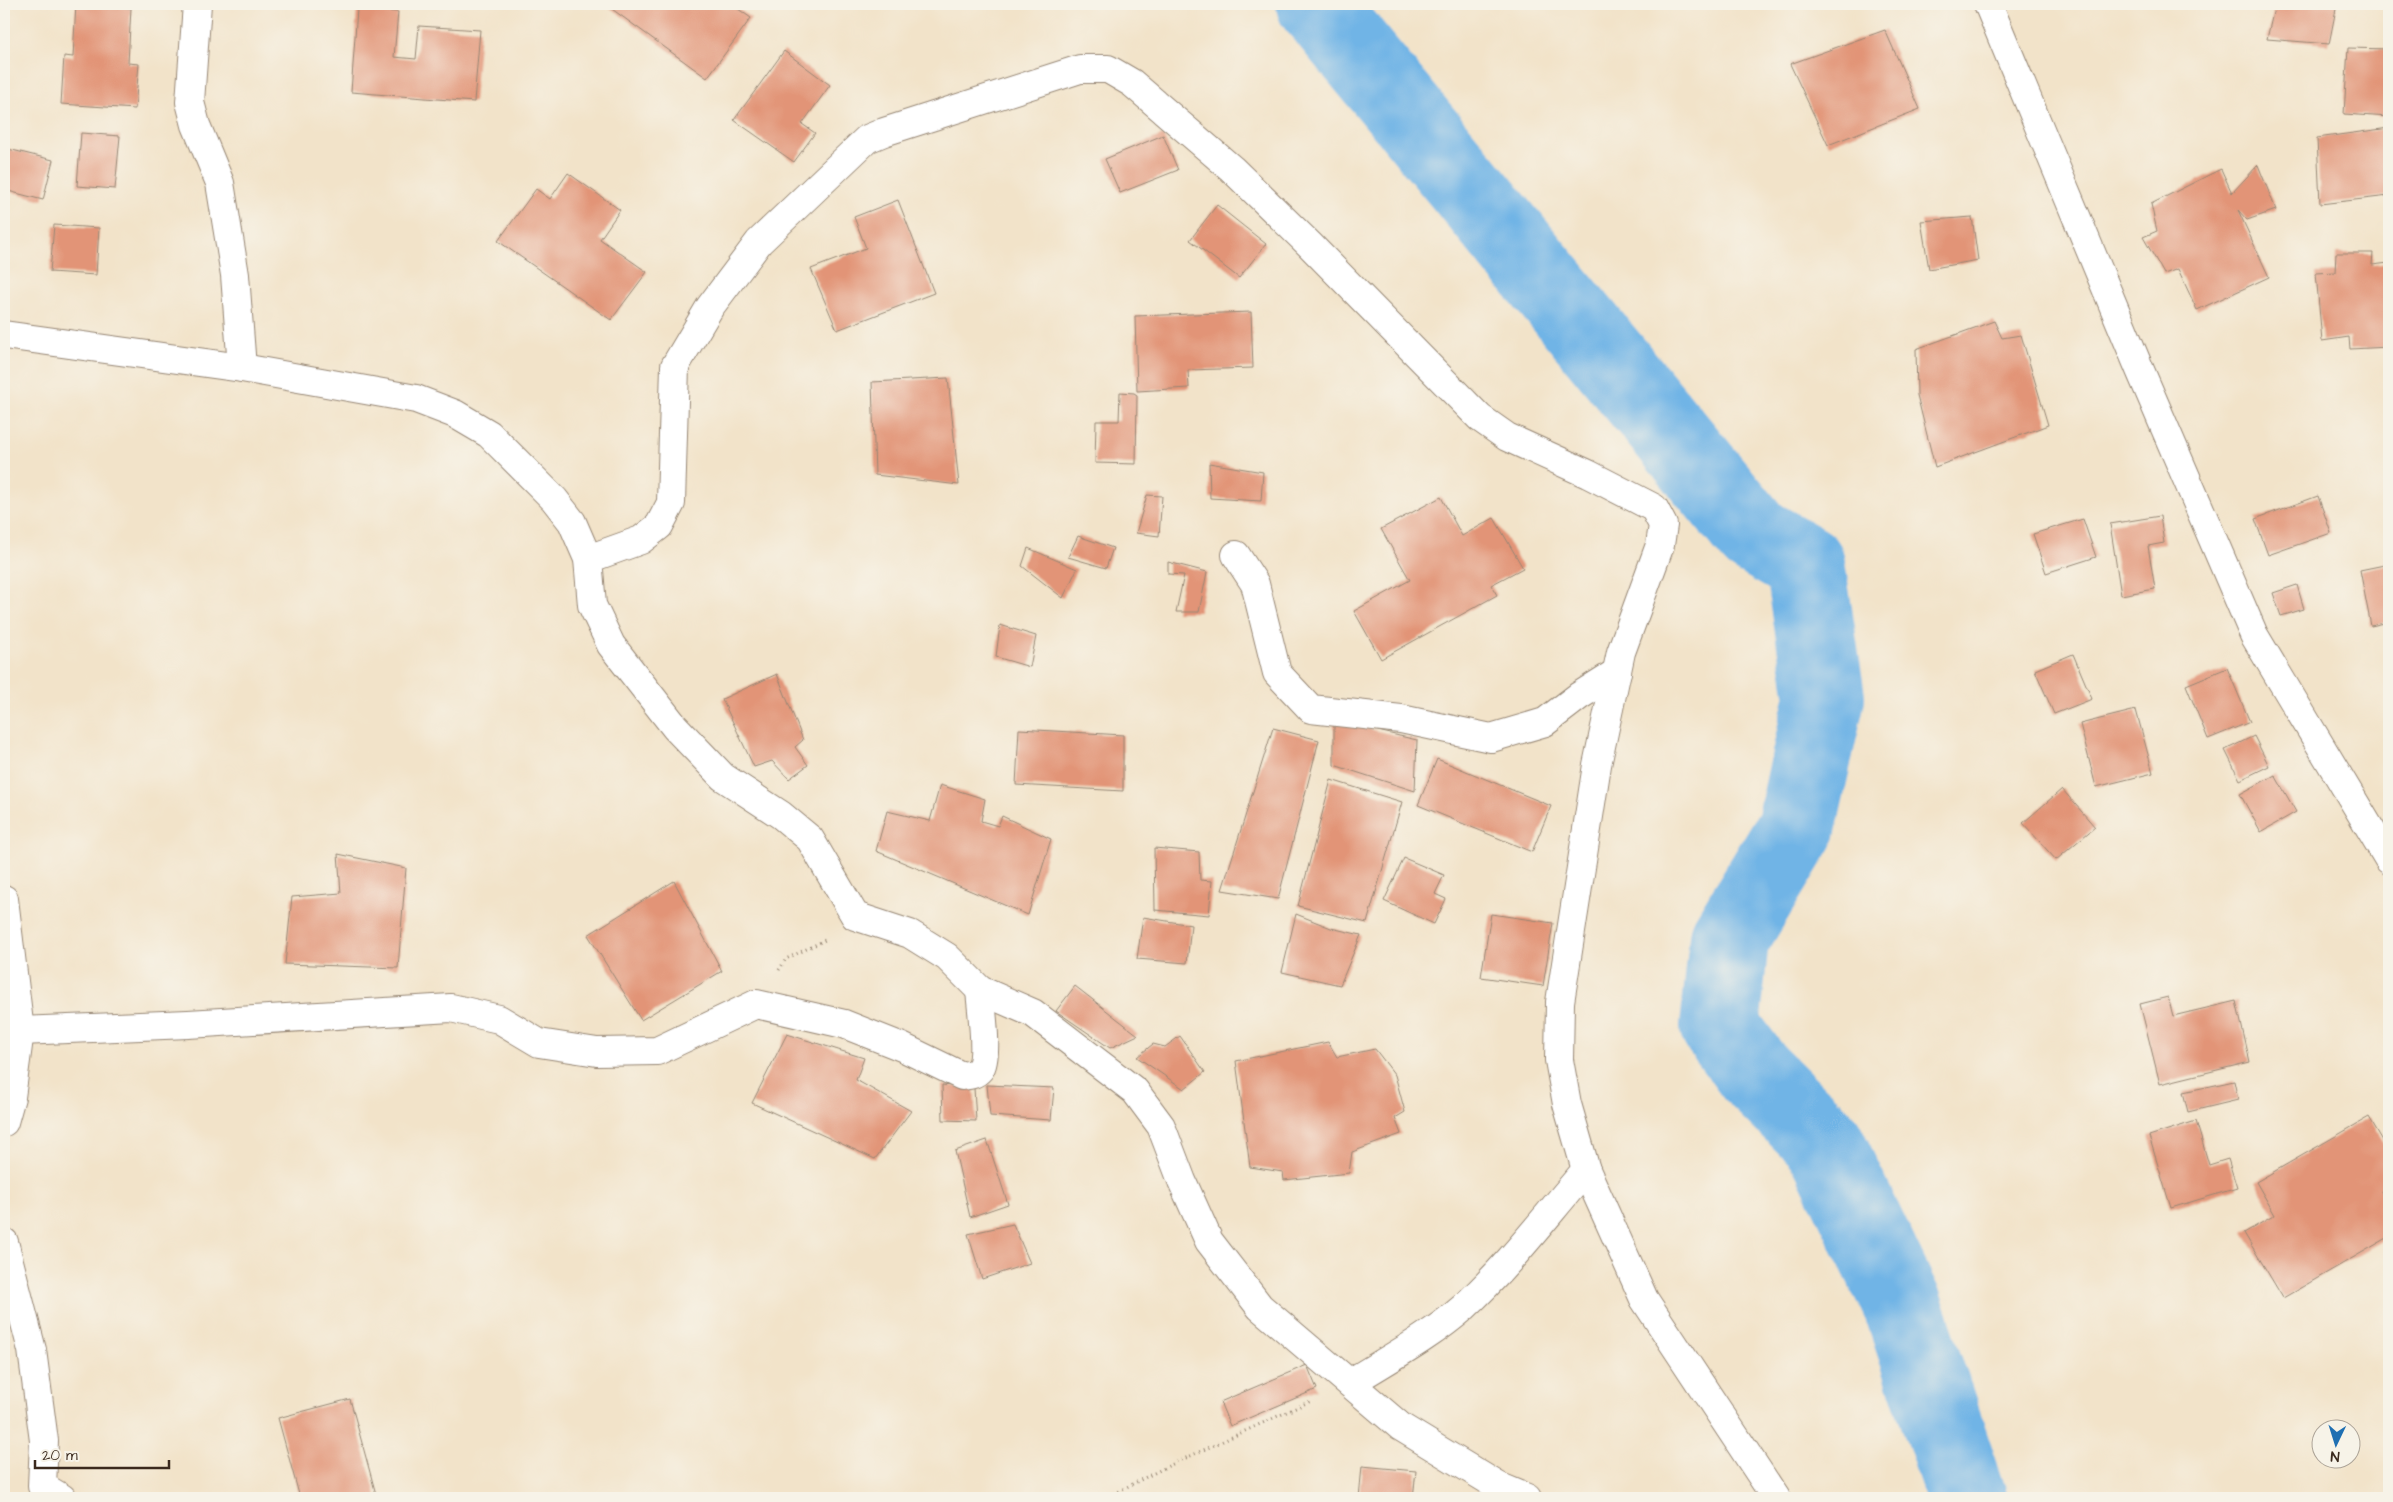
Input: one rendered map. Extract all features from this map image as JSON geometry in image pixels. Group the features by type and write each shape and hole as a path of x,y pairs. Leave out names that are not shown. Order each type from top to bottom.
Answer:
{"street":[{"path":"197,4 190,102 196,125 220,183 235,275 242,368"},
{"path":"1988,4 2140,370 2254,635 2389,860"},
{"path":"588,559 641,540 659,526 671,503 675,366 710,307 759,242 867,139 1080,69 1108,69 1132,83 1232,169 1310,245 1480,418 1507,437 1588,474 1654,508 1663,525 1660,544 1621,652 1597,765 1560,1002 1559,1060 1567,1104 1586,1170 1644,1299 1769,1496"},
{"path":"4,335 242,368 416,399 455,414 489,434 554,499 572,522 588,559 592,605 611,645 675,727 723,777 781,815 810,839 855,916 910,934 947,957 980,990 1033,1013 1135,1091 1162,1126 1182,1181 1209,1240 1260,1307 1401,1427 1498,1486 1527,1498"},
{"path":"1236,555 1256,584 1277,673 1311,709 1401,720 1491,738 1545,722 1579,696 1617,672"},
{"path":"4,899 20,1031 12,1097 4,1122"},
{"path":"20,1031 188,1024 451,1008 499,1019 539,1043 597,1052 657,1050 756,1004 844,1024 902,1047 962,1076 972,1076 980,1069 984,1058 980,990"},
{"path":"1350,1383 1416,1342 1463,1307 1509,1260 1586,1170"},
{"path":"4,1242 32,1350 44,1441 42,1486 62,1498"}],"path":[{"path":"756,1004 786,959 836,935 847,927 855,916"},
{"path":"1105,1498 1164,1468 1350,1383"}],"building":[{"path":"76,4 131,8 128,63 139,64 135,109 61,104 64,56 73,57"},
{"path":"605,4 731,4 751,18 707,78"},
{"path":"2275,4 2337,4 2329,44 2267,39"},
{"path":"357,9 398,12 394,57 416,59 419,26 480,30 474,102 351,92"},
{"path":"1885,30 1920,109 1828,145 1790,64"},
{"path":"2348,48 2389,49 2389,117 2344,114"},
{"path":"784,51 830,85 802,124 815,133 794,162 734,120"},
{"path":"2389,128 2389,196 2320,204 2317,138"},
{"path":"81,133 120,136 115,189 77,186"},
{"path":"1163,135 1178,170 1120,193 1105,159"},
{"path":"8,149 53,160 43,200 4,190 4,167"},
{"path":"2258,165 2276,210 2247,220 2238,210 2269,277 2197,310 2178,269 2164,274 2143,237 2157,231 2151,204 2221,169 2232,193"},
{"path":"568,173 620,210 600,239 647,272 611,320 498,241 536,189 550,199"},
{"path":"898,200 934,293 837,330 811,269 866,248 854,217"},
{"path":"1217,205 1266,244 1239,278 1190,240"},
{"path":"1972,217 1978,260 1929,269 1921,221"},
{"path":"54,225 99,228 96,275 50,272"},
{"path":"2336,253 2373,253 2372,265 2389,263 2389,347 2350,349 2349,337 2322,341 2316,273 2335,272"},
{"path":"1251,312 1253,368 1188,370 1189,388 1137,391 1135,316"},
{"path":"1994,321 2002,338 2021,335 2048,425 1935,467 1917,395 1916,349"},
{"path":"948,378 959,485 875,475 872,382"},
{"path":"1120,392 1137,395 1136,464 1095,463 1096,421 1119,421"},
{"path":"1209,463 1263,472 1261,501 1210,498"},
{"path":"1147,495 1162,496 1159,536 1136,533"},
{"path":"2318,496 2331,533 2268,555 2255,519"},
{"path":"1441,497 1462,536 1494,518 1523,568 1491,585 1497,595 1381,659 1354,611 1410,580 1381,529"},
{"path":"2160,516 2164,543 2148,546 2155,589 2121,595 2110,524"},
{"path":"2083,519 2096,557 2046,573 2033,534"},
{"path":"1078,536 1113,548 1106,568 1068,557"},
{"path":"1028,548 1077,569 1063,598 1022,566"},
{"path":"1168,562 1207,572 1199,612 1176,612 1184,575 1168,574"},
{"path":"2389,564 2389,622 2371,626 2360,570"},
{"path":"2297,585 2304,609 2281,616 2273,593"},
{"path":"1000,625 1036,636 1030,667 996,657"},
{"path":"2073,654 2092,699 2054,714 2035,670"},
{"path":"2227,668 2250,722 2208,739 2186,685"},
{"path":"777,674 803,740 795,747 808,765 789,779 772,761 754,767 722,699"},
{"path":"2136,710 2153,773 2096,787 2080,724"},
{"path":"1334,721 1417,740 1415,791 1334,765"},
{"path":"1273,728 1319,740 1278,899 1222,890"},
{"path":"1019,729 1123,735 1123,791 1016,785"},
{"path":"2254,736 2269,766 2240,780 2225,750"},
{"path":"1437,759 1551,806 1532,852 1418,805"},
{"path":"2275,775 2296,812 2261,832 2240,794"},
{"path":"1331,780 1402,802 1367,923 1298,906"},
{"path":"940,785 985,799 981,821 998,826 1002,816 1051,839 1028,915 876,851 887,811 930,821"},
{"path":"2062,789 2095,827 2056,860 2023,823"},
{"path":"1154,848 1199,852 1200,880 1212,881 1209,915 1155,910"},
{"path":"338,854 406,868 398,968 285,964 292,897 341,893"},
{"path":"1404,858 1444,875 1435,894 1446,899 1434,924 1384,901"},
{"path":"674,881 722,971 641,1020 588,935"},
{"path":"1296,914 1331,928 1361,935 1340,985 1282,972"},
{"path":"1491,914 1553,923 1543,986 1481,977"},
{"path":"1143,917 1191,925 1187,963 1137,959"},
{"path":"1075,986 1138,1035 1110,1048 1056,1011"},
{"path":"2168,997 2173,1016 2236,1001 2250,1062 2160,1084 2140,1004"},
{"path":"787,1034 864,1058 856,1080 911,1111 875,1159 752,1103"},
{"path":"1180,1036 1205,1072 1184,1089 1137,1057 1153,1044 1165,1047"},
{"path":"1328,1042 1337,1057 1375,1049 1395,1075 1405,1112 1395,1118 1401,1134 1352,1152 1349,1173 1284,1180 1283,1172 1250,1167 1236,1061"},
{"path":"2234,1081 2238,1100 2188,1112 2183,1092"},
{"path":"942,1085 974,1088 976,1121 943,1120"},
{"path":"987,1085 1054,1088 1051,1120 990,1116"},
{"path":"2369,1117 2389,1151 2389,1186 2381,1191 2389,1206 2389,1237 2283,1298 2244,1233 2275,1215 2256,1182"},
{"path":"2196,1121 2209,1165 2228,1159 2237,1188 2171,1208 2149,1136"},
{"path":"987,1140 1008,1204 970,1217 955,1151"},
{"path":"1013,1224 1030,1263 982,1279 968,1234"},
{"path":"1307,1365 1317,1389 1230,1426 1220,1402"},
{"path":"350,1399 377,1498 300,1498 278,1418"},
{"path":"1362,1466 1416,1471 1413,1498 1359,1498"}],"waterway":[{"path":"1316,4 1754,535 1805,564 1825,697 1796,828 1729,939 1720,1027 1754,1073 1825,1143 1903,1306 1967,1498"}]}
